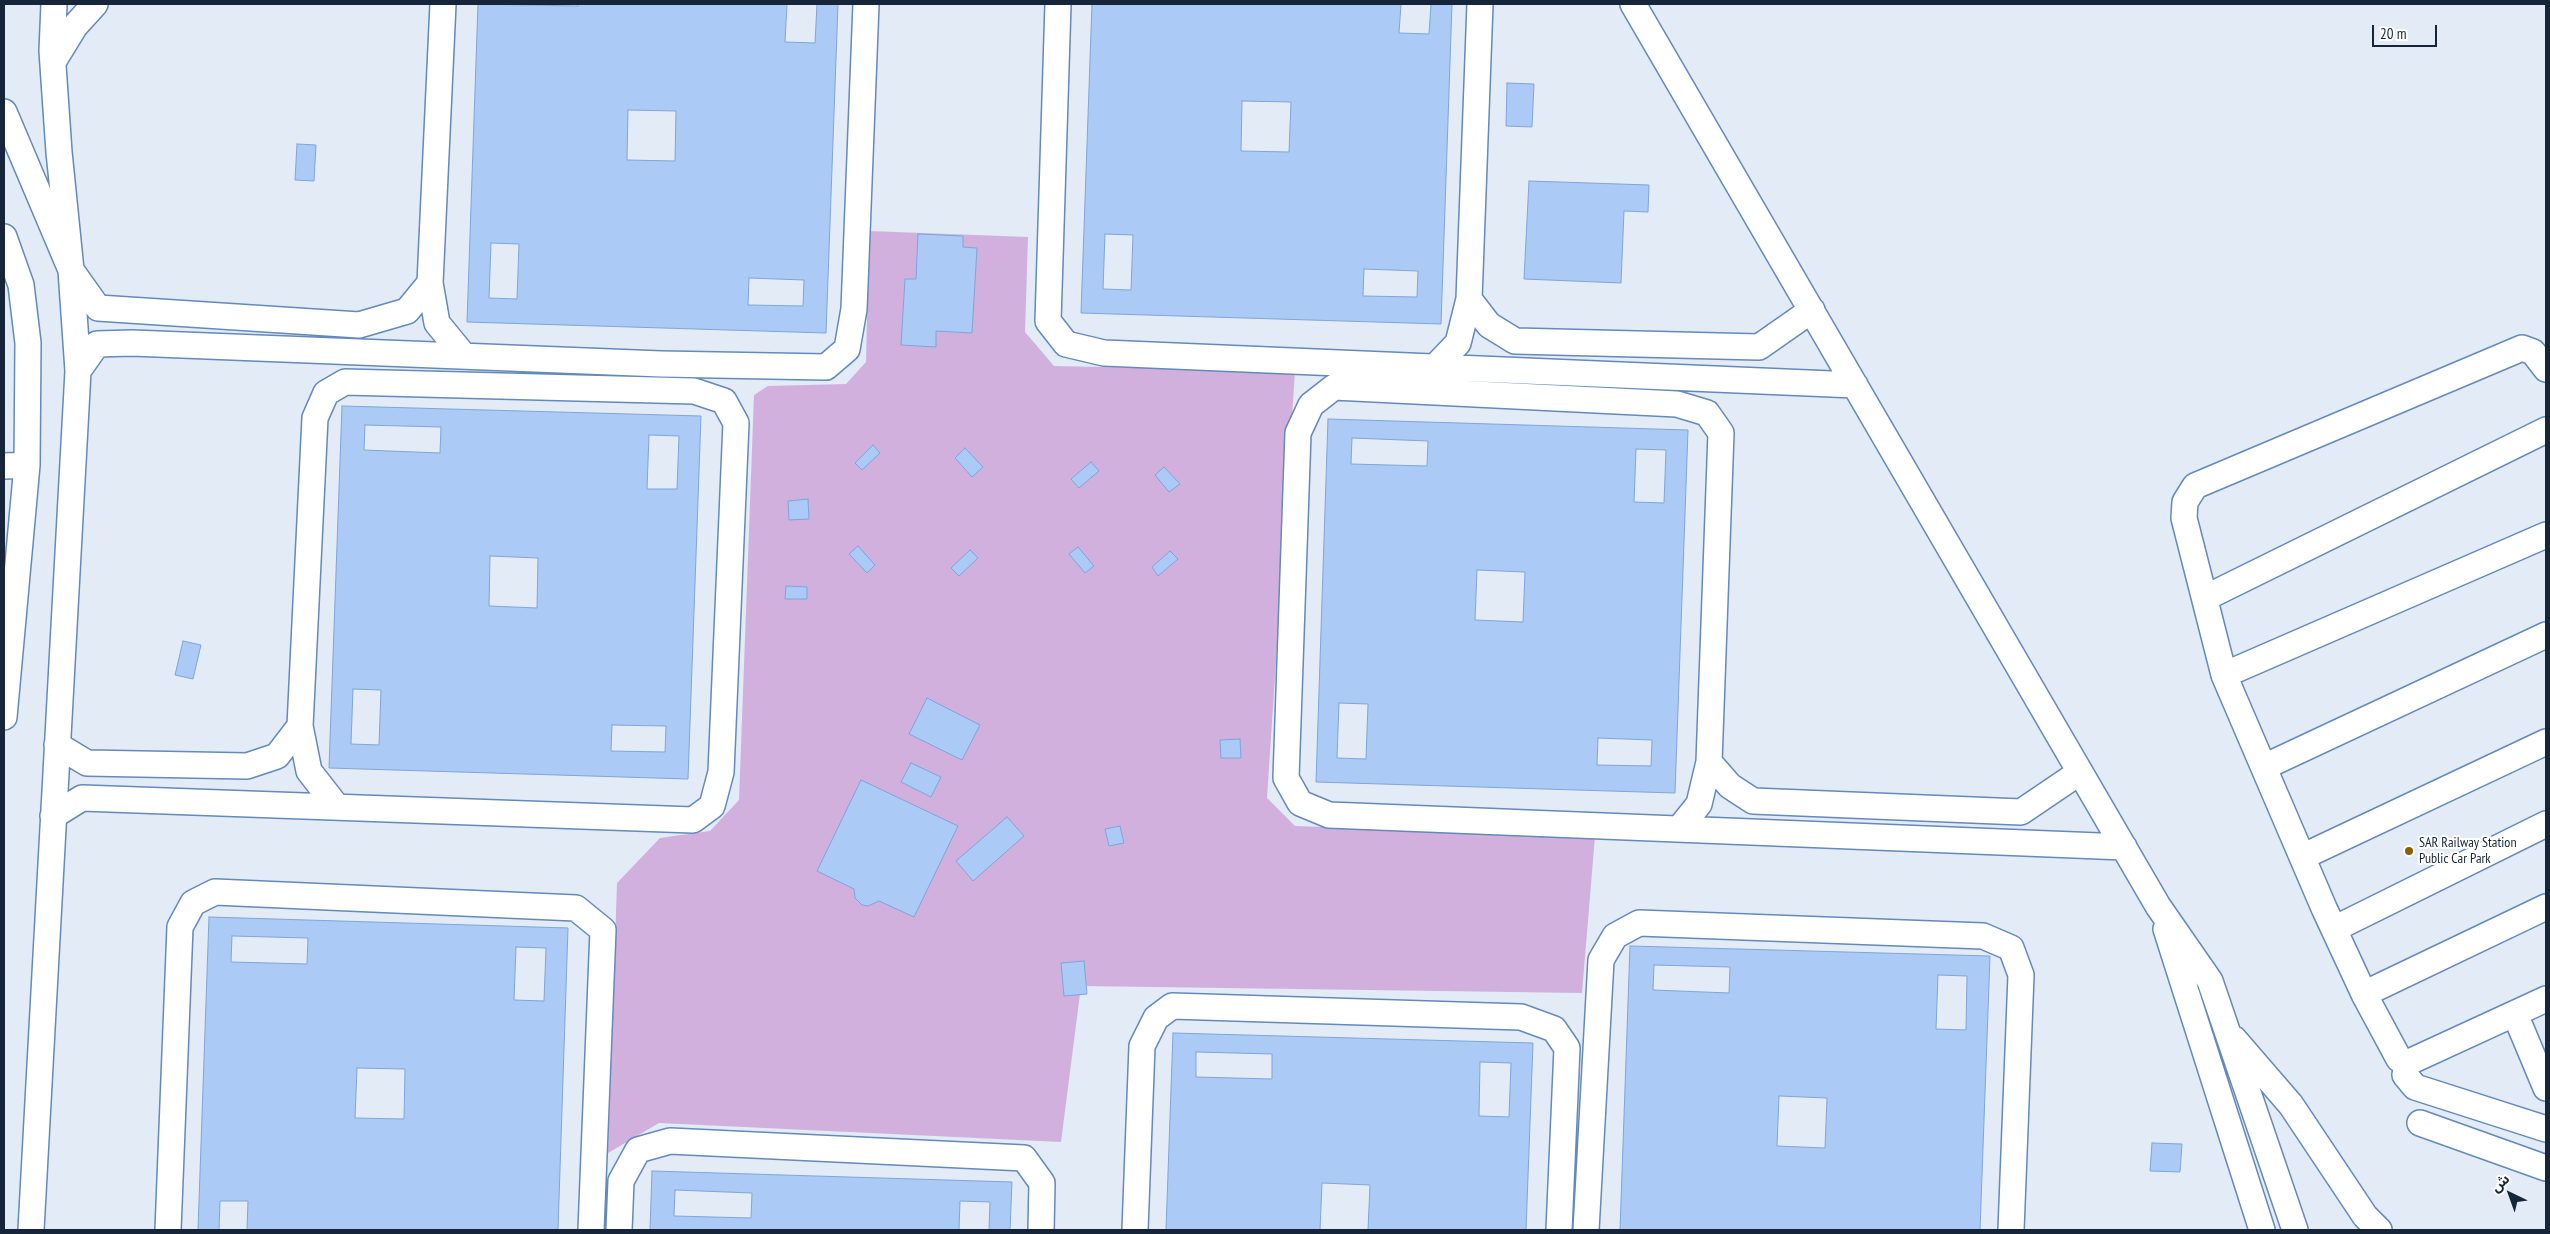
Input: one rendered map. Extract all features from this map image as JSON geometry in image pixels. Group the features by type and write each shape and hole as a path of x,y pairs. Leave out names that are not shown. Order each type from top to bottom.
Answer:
{"street":[{"path":"31,1230 78,371 53,62 54,4"},
{"path":"53,62 75,26 95,4"},
{"path":"443,4 430,283 437,322 464,356"},
{"path":"78,371 97,344 132,343 826,368 847,348 854,309 866,4"},
{"path":"1058,4 1048,321 1066,344 1104,352 1855,385"},
{"path":"1435,367 1458,344 1469,299 1480,4"},
{"path":"1633,4 2158,906 2210,981 2295,1230"},
{"path":"4,112 71,270 98,308 359,325 407,311 430,283"},
{"path":"4,236 21,285 28,343 15,465 4,717"},
{"path":"1469,299 1489,325 1515,341 1759,347 1812,310"},
{"path":"2546,369 2533,352 2522,348 2195,486 2185,502 2184,518 2224,675 2334,929 2364,994 2399,1060 2407,1063 2546,999"},
{"path":"53,816 82,798 692,820 712,806 721,772 736,423 724,401 694,391 346,382 326,393 315,418 300,726 309,771 337,807"},
{"path":"1679,829 1699,804 1709,762 1721,433 1707,413 1678,404 1334,388 1310,405 1298,433 1286,778 1300,803 1329,815 2124,847"},
{"path":"2205,598 2546,430"},
{"path":"2224,675 2546,535"},
{"path":"2264,767 2546,635"},
{"path":"57,745 87,763 247,766 277,756 300,726"},
{"path":"2302,857 2546,742"},
{"path":"1709,762 1730,786 1754,802 2021,812 2080,772"},
{"path":"2334,929 2546,824"},
{"path":"168,1230 180,926 193,903 215,892 576,908 603,930 591,1230"},
{"path":"2158,906 2262,1230"},
{"path":"2364,994 2546,908"},
{"path":"1586,1230 1602,960 1615,936 1639,923 1983,936 2011,948 2021,975 2011,1230"},
{"path":"1135,1230 1142,1046 1156,1018 1172,1006 1521,1017 1554,1029 1567,1048 1560,1230"},
{"path":"2515,1014 2546,1088"},
{"path":"2226,1029 2291,1105 2365,1216 2379,1230"},
{"path":"2407,1063 2405,1075 2415,1087 2546,1129"},
{"path":"2420,1123 2546,1168"},
{"path":"619,1230 621,1181 638,1150 670,1141 1024,1158 1042,1183 1041,1230"},
{"path":"1562,1160 1590,1156"},
{"path":"1590,1156 1604,1179 1603,1230"}],"shaded area":[{"path":"869,231 1028,237 1025,332 1054,366 1295,371 1267,798 1295,826 1595,836 1582,993 1081,986 1061,1142 659,1123 608,1153 617,883 660,838 710,831 739,800 754,395 768,386 846,384 866,362"}],"building":[{"path":"478,4 578,6 578,4 787,4 785,42 815,43 817,4 838,4 826,333 467,322","holes":["628,110 676,111 675,161 627,160","491,243 519,244 517,299 489,298","749,278 804,280 803,306 748,305"]},
{"path":"1092,4 1401,4 1399,33 1429,34 1431,4 1452,4 1441,324 1081,313","holes":["1242,101 1291,102 1289,152 1241,151","1105,234 1133,235 1131,290 1103,289","1364,269 1418,271 1417,297 1363,296"]},
{"path":"1507,83 1534,84 1532,127 1506,126"},
{"path":"297,144 316,145 314,181 295,180"},
{"path":"1529,181 1649,185 1648,212 1624,211 1621,283 1524,279"},
{"path":"918,234 963,236 963,247 977,248 972,333 936,331 936,347 901,345 905,279 916,279"},
{"path":"342,406 701,416 688,779 329,768","holes":["365,425 441,427 440,453 364,450","649,435 679,436 677,489 647,489","490,556 538,558 537,608 489,606","353,689 381,690 379,745 351,744","612,725 666,726 665,752 611,751"]},
{"path":"1328,419 1688,430 1675,793 1316,782","holes":["1352,438 1428,441 1427,466 1351,464","1636,449 1666,450 1664,503 1634,502","1477,570 1525,572 1523,622 1475,620","1339,703 1368,704 1366,759 1337,758","1598,738 1652,740 1651,766 1597,765"]},
{"path":"873,445 880,453 862,470 855,463"},
{"path":"965,448 983,467 972,477 955,458"},
{"path":"1091,462 1099,471 1079,488 1071,479"},
{"path":"1164,467 1180,484 1169,492 1155,475"},
{"path":"808,499 809,519 789,520 788,501"},
{"path":"858,546 875,565 867,573 849,554"},
{"path":"1078,547 1094,566 1085,573 1069,554"},
{"path":"970,550 978,558 959,576 951,568"},
{"path":"1170,551 1178,559 1158,576 1152,567"},
{"path":"786,586 807,587 807,599 785,599"},
{"path":"183,641 201,645 193,679 175,675"},
{"path":"927,698 980,725 962,760 909,734"},
{"path":"1240,739 1241,758 1221,758 1220,740"},
{"path":"911,763 941,777 931,797 901,782"},
{"path":"861,780 958,826 914,917 879,901 868,906 862,905 855,898 854,889 817,871"},
{"path":"1007,817 1024,836 973,881 956,861"},
{"path":"1120,826 1124,843 1109,846 1105,829"},
{"path":"209,917 568,928 558,1230 247,1230 248,1201 220,1201 219,1230 198,1230","holes":["232,936 308,938 307,964 231,962","516,947 546,948 544,1001 514,1000","357,1068 405,1069 404,1119 355,1118"]},
{"path":"1630,946 1990,956 1980,1230 1620,1230","holes":["1654,965 1730,967 1729,993 1653,990","1938,975 1967,976 1966,1030 1936,1029","1779,1096 1827,1098 1825,1148 1777,1146"]},
{"path":"1084,961 1087,994 1064,996 1061,963"},
{"path":"1173,1033 1533,1043 1526,1230 1368,1230 1370,1185 1322,1183 1320,1230 1166,1230","holes":["1196,1052 1272,1054 1272,1079 1196,1077","1480,1062 1511,1063 1509,1117 1479,1116"]},
{"path":"2152,1143 2182,1144 2180,1172 2150,1171"},
{"path":"652,1171 1012,1182 1010,1230 989,1230 990,1202 960,1201 959,1230 650,1230","holes":["675,1190 752,1193 751,1218 674,1216"]}],"place":[{"name":"SAR Railway Station Public Car Park","path":"2409,851"}]}
